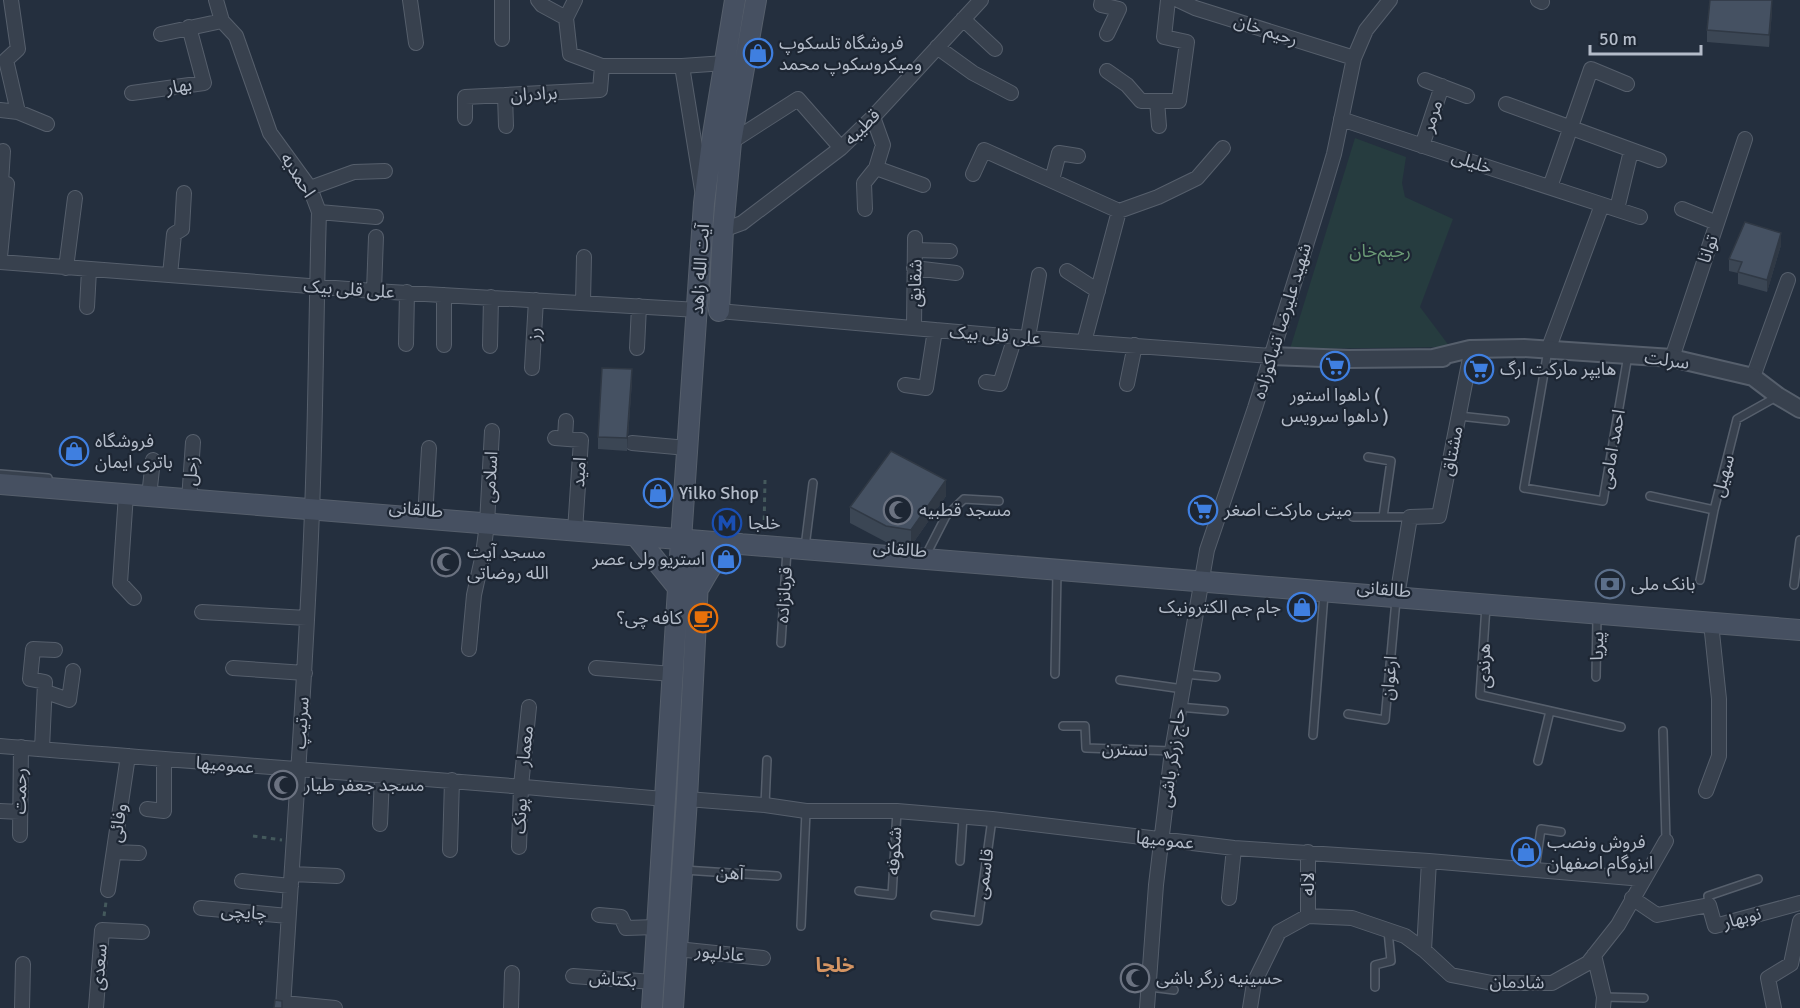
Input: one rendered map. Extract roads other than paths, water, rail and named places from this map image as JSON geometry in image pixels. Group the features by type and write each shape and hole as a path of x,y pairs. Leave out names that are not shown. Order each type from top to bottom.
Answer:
{"main road":[{"name":"آیت الله زاهد","path":"683,536 704,203 735,0"},
{"name":"آیت الله زاهد","path":"719,311 731,142 756,0"},
{"name":"طالقانی","path":"0,484 145,490 312,502 576,524 636,536 683,536 740,544 926,555 1057,570 1203,574 1324,592 1397,594 1486,605 1800,630"},
{"path":"636,536 689,589"},
{"path":"673,1008 687,800 689,589 683,536"},
{"path":"689,589 729,547 740,544"},
{"path":"652,1008 673,674 687,611"}],"street":[{"name":"احمدیه","path":"216,0 222,21 236,36 270,133 310,188 319,212 312,502"},
{"path":"410,0 416,43"},
{"path":"501,0 502,39"},
{"path":"538,0 542,5 566,18"},
{"path":"575,0 566,18 570,54 602,66 682,66 725,63"},
{"name":"قطیبه","path":"723,230 742,223 841,148 873,117 981,0"},
{"path":"1102,0 1101,5 1119,9 1107,34"},
{"path":"1107,71 1127,85 1141,101 1179,101 1187,42 1164,37 1168,0"},
{"name":"رحیم خان","path":"1178,0 1196,8 1354,58"},
{"name":"شهید علیرضا تنباکوزاده","path":"1203,574 1207,550 1323,191 1354,58 1366,30 1390,0"},
{"path":"7,5 18,49 6,60 18,112"},
{"path":"963,19 995,49"},
{"path":"161,34 222,21"},
{"name":"بهار","path":"132,93 204,83 189,27"},
{"path":"937,47 973,73 1011,93"},
{"name":"برادران","path":"465,118 465,97 600,90 602,66"},
{"path":"682,66 704,203"},
{"path":"1550,188 1591,69 1628,84"},
{"path":"1425,80 1467,96"},
{"name":"مرمر","path":"1422,146 1442,86"},
{"path":"505,95 506,126"},
{"path":"731,142 798,99 841,148"},
{"path":"1156,101 1159,126"},
{"path":"1506,104 1659,160"},
{"path":"0,110 18,112 47,124"},
{"path":"865,209 864,183 876,168 884,145 873,117"},
{"name":"خلیلی","path":"1341,119 1640,216"},
{"name":"توانا","path":"1672,358 1745,139"},
{"path":"973,174 984,150 1119,211 1158,197 1197,178 1222,148"},
{"path":"0,257 7,184 1,183 3,151"},
{"path":"1617,209 1631,151"},
{"path":"1052,180 1059,153 1078,156"},
{"path":"876,168 923,185"},
{"path":"310,188 354,172 386,171"},
{"path":"170,275 174,234 182,229 184,193"},
{"path":"66,268 75,198"},
{"path":"1548,350 1602,205"},
{"path":"1682,209 1717,223"},
{"path":"1084,342 1119,211"},
{"path":"319,212 375,216"},
{"path":"374,291 376,237"},
{"name":"شقایق","path":"914,328 915,244 950,251"},
{"path":"583,302 584,257"},
{"name":"علی قلی بیک","path":"0,262 374,291 698,310"},
{"path":"914,268 956,273"},
{"path":"87,307 90,270"},
{"path":"1067,271 1098,291"},
{"path":"986,382 1000,384 1022,337 1039,275"},
{"path":"1753,377 1788,280"},
{"path":"406,344 407,292"},
{"path":"444,295 444,345"},
{"path":"490,346 491,297"},
{"name":"رز","path":"532,368 536,300"},
{"path":"637,348 639,306"},
{"name":"علی قلی بیک","path":"719,311 1271,356"},
{"path":"905,385 926,388 936,330"},
{"path":"1126,384 1135,345"},
{"name":"سرلت","path":"1271,356 1349,360 1433,358 1524,348 1672,358 1753,377 1800,409"},
{"name":"مشتاق","path":"1410,517 1439,516 1470,354"},
{"name":"امید","path":"566,421 560,438 581,440 576,524"},
{"name":"اسلامی","path":"469,649 474,596 488,517 492,431"},
{"name":"زحل","path":"190,493 193,442"},
{"path":"632,443 687,448"},
{"path":"425,512 429,448"},
{"path":"134,598 120,583 153,460"},
{"name":"سرتیپ","path":"284,1005 292,841 305,672 312,502"},
{"path":"1397,594 1410,517"},
{"name":"حاج زرگر باشی","path":"1147,1008 1161,841 1172,751 1203,574"},
{"path":"202,612 307,618"},
{"path":"1706,791 1719,756 1719,699 1711,623"},
{"path":"42,749 46,692 45,682 30,679 33,649 55,650"},
{"path":"233,668 305,672"},
{"path":"596,668 673,674"},
{"path":"46,692 69,700 73,671"},
{"name":"معمار","path":"521,786 529,707"},
{"name":"عمومیها","path":"0,746 452,780 665,799"},
{"name":"رحمت","path":"20,835 21,747"},
{"name":"وفائی","path":"108,890 128,756"},
{"path":"147,809 164,811 164,760"},
{"path":"380,824 382,776"},
{"path":"450,850 452,780"},
{"name":"پونک","path":"519,847 521,786"},
{"name":"عمومیها","path":"687,800 765,805 806,811 897,811 992,819 1234,848 1430,861 1643,879"},
{"path":"0,811 20,812"},
{"name":"شادمان","path":"1308,916 1352,918 1405,936 1451,975 1492,983 1552,983 1588,963 1618,925 1666,841"},
{"path":"1229,898 1234,848"},
{"path":"114,852 139,853"},
{"name":"لاله","path":"1308,852 1308,916"},
{"path":"1424,950 1430,861"},
{"path":"243,881 337,876"},
{"name":"نوبهار","path":"1632,898 1657,915 1709,905 1715,926 1800,903"},
{"name":"چایچی","path":"201,908 288,916"},
{"path":"599,915 621,917 626,928 656,927"},
{"path":"1250,1008 1254,983 1279,932 1308,916"},
{"path":"1774,1008 1768,978 1791,964 1800,921"},
{"name":"سعدی","path":"96,1008 102,930 142,932"},
{"name":"عادلپور","path":"677,949 763,958"},
{"path":"1594,955 1603,1002"},
{"path":"22,1008 23,964"},
{"path":"510,1008 512,973"},
{"name":"بکتاش","path":"573,976 653,982"},
{"path":"284,1005 335,1008"}],"lane":[{"name":"احمد امامی","path":"1548,350 1524,488 1603,501 1628,355"},
{"name":"سهیل","path":"1700,580 1714,510 1737,418 1778,396"},
{"path":"1459,416 1505,421"},
{"path":"1368,457 1390,461 1383,517"},
{"path":"0,474 58,479"},
{"name":"قربانزاده","path":"781,643 813,483"},
{"path":"1650,496 1714,510"},
{"path":"926,555 946,516 964,498 999,501"},
{"path":"1353,517 1410,517"},
{"name":"طالقانی","path":"683,536 764,538 800,546"},
{"path":"1794,585 1800,540"},
{"name":"طالقانی","path":"926,555 1022,558"},
{"path":"1055,674 1057,570"},
{"name":"طالقانی","path":"1283,580 1397,594 1800,622"},
{"path":"1313,735 1324,592"},
{"name":"ارغوان","path":"1348,714 1385,720 1397,594"},
{"name":"هرندی","path":"1486,605 1480,695 1621,727"},
{"name":"پیریا","path":"1596,677 1598,614"},
{"path":"1185,674 1216,677"},
{"path":"1120,680 1183,689"},
{"path":"1179,707 1224,711"},
{"path":"1538,761 1550,711"},
{"name":"نسترن","path":"1063,726 1084,726 1086,748 1172,751"},
{"path":"1664,731 1666,841"},
{"path":"765,805 767,760"},
{"path":"801,926 806,811"},
{"name":"شکوفه","path":"859,891 892,895 897,811"},
{"path":"960,861 963,817"},
{"name":"قاسمی","path":"936,915 978,921 992,819"},
{"path":"1535,869 1541,829 1561,832"},
{"name":"آهن","path":"682,870 777,876"},
{"path":"1709,905 1708,896 1758,879"},
{"path":"1375,987 1375,965 1390,961 1388,930"},
{"path":"1150,987 1174,990"},
{"path":"1603,1002 1644,998"}],"place":[{"name":"فروشگاه تلسکوپ ومیکروسکوپ محمد","path":"758,53"},
{"name":"داهوا استور ( داهوا سرویس )","path":"1335,366"},
{"name":"هایپر مارکت ارگ","path":"1479,369"},
{"name":"فروشگاه باتری ایمان","path":"74,451"},
{"name":"Yilko Shop","path":"658,493"},
{"name":"مسجد قطبیه","path":"898,510"},
{"name":"مینی مارکت اصغر","path":"1203,510"},
{"name":"خلجا","path":"727,523"},
{"name":"استریو ولی عصر","path":"726,559"},
{"name":"مسجد آیت الله روضاتی","path":"446,562"},
{"name":"بانک ملی","path":"1610,584"},
{"name":"جام جم الکترونیک","path":"1302,607"},
{"name":"کافه چی؟","path":"703,618"},
{"name":"مسجد جعفر طیار","path":"283,785"},
{"name":"فروش ونصب ایزوگام اصفهان","path":"1526,852"},
{"name":"حسینیه زرگر باشی","path":"1135,978"}],"district":[{"name":"خلجا","path":"835,965"}],"park label":[{"name":"رحیم‌خان","path":"1380,251"}]}
